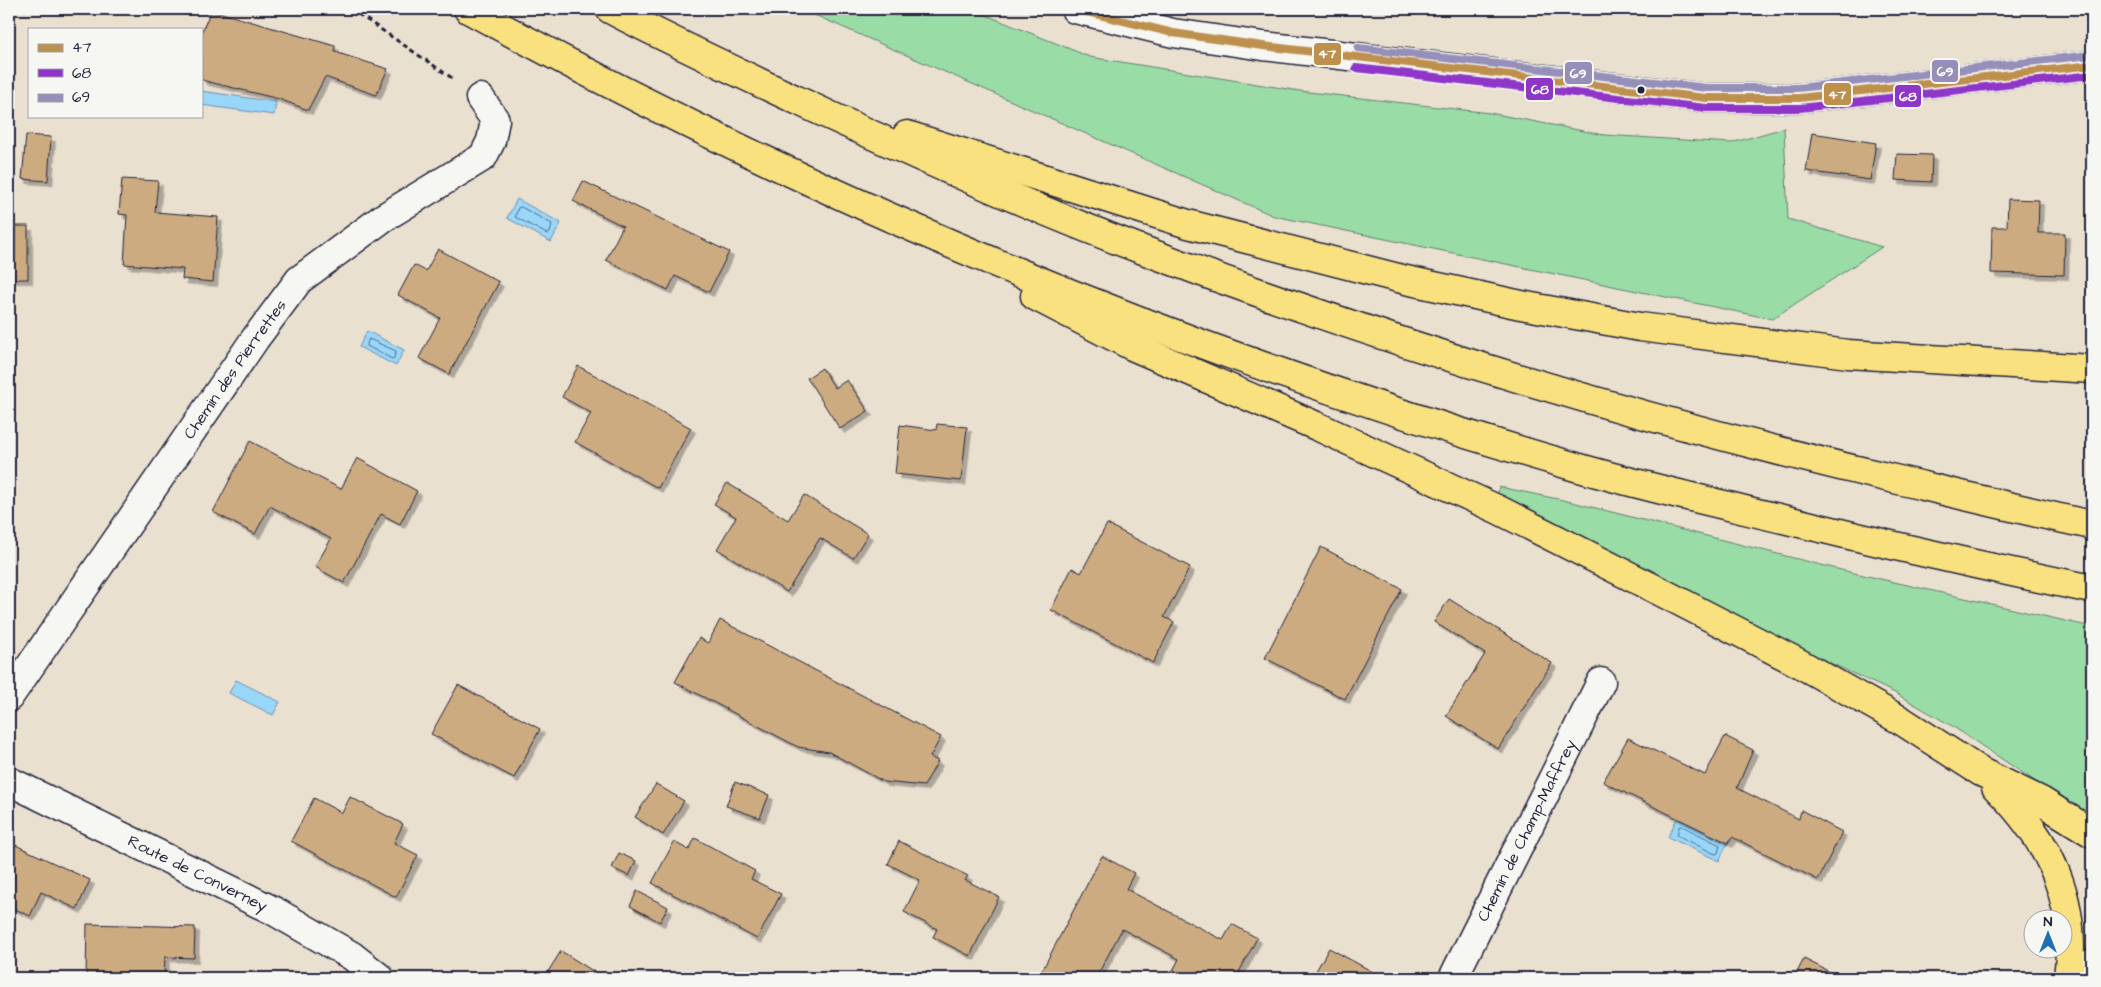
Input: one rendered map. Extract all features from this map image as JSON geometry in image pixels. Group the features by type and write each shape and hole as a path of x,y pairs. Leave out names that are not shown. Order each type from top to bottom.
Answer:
{"highway":[{"path":"468,9 678,119 811,182 977,255 1105,308 1246,361 1448,428 1579,468 1703,500 2092,589"},
{"path":"610,9 784,94 956,174 1141,250 1311,312 1479,368 1656,419 1830,464 2092,525"},
{"path":"784,94 1188,224 1406,280 1521,305 1640,327 1848,354 2092,369"},
{"path":"811,182 1132,346 1322,428 1464,494 1667,594 1797,662 1902,721 1981,772 2041,801 2092,833"},
{"path":"1981,772 2022,812 2043,844 2058,876 2067,909 2069,926 2068,978"}],"street":[{"path":"1074,9 1173,33 1641,92 1706,98 1799,98 2092,64"},
{"name":"Chemin des Pierrettes","path":"9,698 254,339 299,280 383,218 483,157 491,141 494,120 480,98"},
{"name":"Chemin de Champ-Maffrey","path":"1453,978 1601,682"},
{"name":"Route de Converney","path":"9,781 274,911 352,956 380,978"},
{"path":"2081,978 2092,963"}],"path":[{"path":"351,9 480,98"}],"green space":[{"path":"801,9 971,9 1090,57 1300,91 1490,113 1604,135 1731,143 1784,128 1788,219 1882,247 1772,319 1274,216"},
{"path":"1500,487 1572,502 1841,570 2092,627 2092,819 1952,726 1895,693 1751,626 1496,497"}],"water":[{"path":"202,91 276,102 274,115 202,105"},
{"path":"517,199 561,223 551,242 507,218"},
{"path":"367,331 404,350 396,366 359,347"},
{"path":"236,680 280,702 273,715 229,693"},
{"path":"1677,818 1728,843 1719,861 1668,837"}],"building":[{"path":"211,10 335,46 335,52 388,69 376,95 325,77 308,110 279,99 202,80 202,32"},
{"path":"1812,133 1876,143 1870,180 1806,171"},
{"path":"26,135 51,137 48,181 22,179"},
{"path":"1897,154 1932,155 1931,182 1895,180"},
{"path":"122,179 158,181 155,212 218,217 213,282 182,279 183,269 124,264 127,215 119,214"},
{"path":"583,181 729,252 709,292 675,276 668,290 606,260 623,226 573,201"},
{"path":"2008,199 2039,200 2038,233 2065,233 2064,275 1991,273 1992,227 2007,227"},
{"path":"9,226 28,226 28,279 9,279"},
{"path":"438,249 499,282 449,374 419,358 440,318 398,295 414,265 426,271"},
{"path":"578,366 691,428 658,488 575,442 591,413 562,397"},
{"path":"822,368 835,388 847,380 868,411 840,429 807,378"},
{"path":"937,424 967,427 961,481 895,474 900,425 936,430"},
{"path":"250,441 341,489 357,458 417,491 400,524 381,514 344,583 315,567 331,539 270,506 255,534 213,512"},
{"path":"727,483 788,520 804,495 868,534 853,558 820,538 787,592 717,549 736,517 714,504"},
{"path":"1107,524 1190,567 1164,617 1174,622 1153,663 1051,610 1072,568 1081,573"},
{"path":"1321,547 1402,589 1345,699 1265,658"},
{"path":"1449,599 1552,663 1498,749 1446,716 1485,654 1434,622"},
{"path":"720,620 941,737 930,757 938,761 924,786 884,782 829,752 798,747 675,682 699,638 708,643"},
{"path":"458,685 540,729 514,778 431,734"},
{"path":"1725,736 1753,750 1737,788 1799,819 1801,810 1842,832 1818,880 1732,837 1728,843 1603,782 1628,738 1705,775"},
{"path":"735,782 769,795 760,818 726,806"},
{"path":"656,784 684,801 663,835 635,817"},
{"path":"350,797 403,824 394,843 418,855 396,897 291,841 314,798 342,813"},
{"path":"695,838 755,871 751,879 781,894 757,939 652,883 674,842 689,850"},
{"path":"899,841 968,876 965,880 999,897 970,956 933,937 937,929 904,912 920,880 888,864"},
{"path":"9,842 90,880 77,909 41,892 30,916 9,906"},
{"path":"619,853 636,861 629,876 612,868"},
{"path":"1102,856 1134,873 1126,889 1223,940 1232,924 1257,938 1236,978 1169,978 1179,959 1122,929 1096,978 1038,978"},
{"path":"637,891 668,907 660,922 630,906"},
{"path":"87,924 195,927 194,958 165,957 164,978 86,978"},
{"path":"1329,948 1384,978 1312,978"},
{"path":"561,951 604,978 544,978"},
{"path":"1804,959 1842,978 1794,978"}],"transit line":[{"name":"47","path":"1075,9 1173,33 1263,46 1706,98 1799,98 2092,65"},
{"name":"69","path":"1358,48 1707,88 1798,88 2091,55"},
{"name":"68","path":"1356,68 1706,108 1800,108 2092,75"}]}
